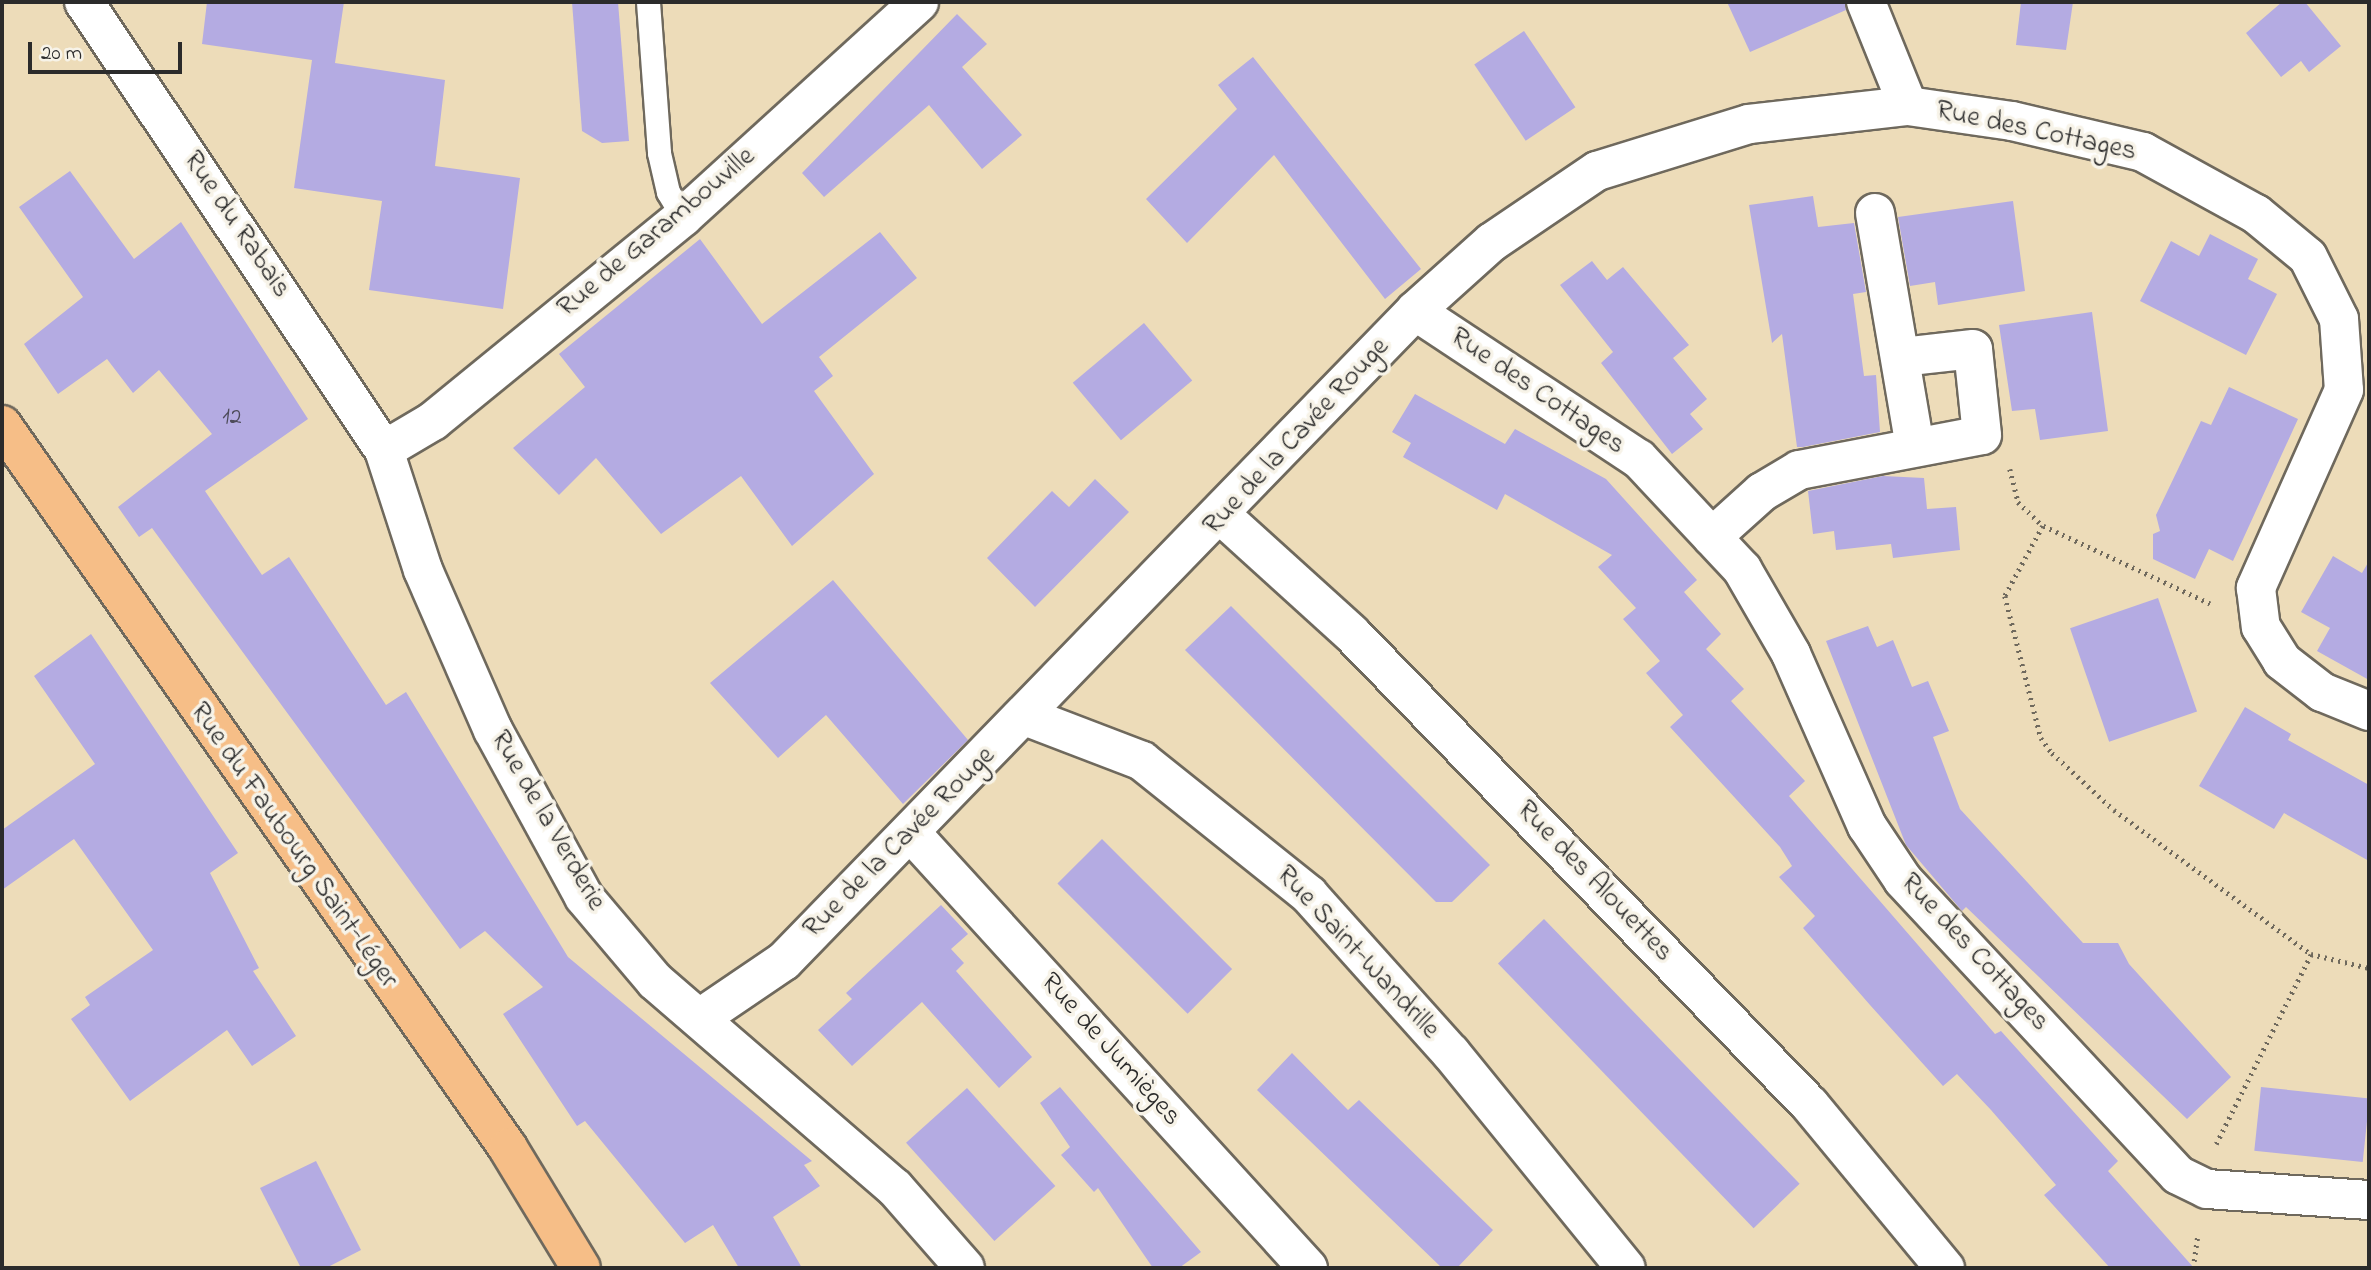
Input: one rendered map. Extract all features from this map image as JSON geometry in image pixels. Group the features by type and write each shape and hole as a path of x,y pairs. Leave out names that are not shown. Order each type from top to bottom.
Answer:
{"main road":[{"name":"Rue du Faubourg Saint-Léger","path":"2,425 508,1147 582,1268"}],"street":[{"name":"Rue du Rabais","path":"84,2 384,450"},
{"name":"Rue de Garambouville","path":"384,450 433,422 683,217 919,2"},
{"path":"1866,2 1908,106"},
{"name":"Rue de la Cavée Rouge","path":"700,1018 783,961 1223,516 1415,311 1492,242 1597,172 1749,124 1908,106"},
{"name":"Rue des Cottages","path":"1908,106 2012,121 2143,152 2256,214 2308,257 2339,318 2344,390 2256,588 2261,627 2282,661 2322,692 2369,711"},
{"path":"1875,213 1915,447"},
{"name":"Rue des Cottages","path":"1415,311 1639,459 1742,569 1791,654 1867,826 1903,880 2178,1175 2207,1189 2369,1200"},
{"path":"1712,537 1762,492 1799,470 1982,435 1973,349 1900,357"},
{"name":"Rue de la Verderie","path":"384,450 423,570 493,730 584,897 655,981 895,1188 965,1268"},
{"name":"Rue des Alouettes","path":"1223,516 1351,633 1810,1105 1945,1268"},
{"name":"Rue Saint-Wandrille","path":"1025,716 1142,761 1310,895 1451,1053 1626,1268"},
{"name":"Rue de Jumièges","path":"911,833 1308,1268"}],"lane":[{"path":"648,2 659,153 668,192 683,217"}],"path":[{"path":"1982,435 2008,460 2018,502 2043,526 2261,627"},
{"path":"2043,526 2005,596 2041,738 2114,810 2312,954 2369,968"},
{"path":"2193,1268 2207,1189 2225,1121 2312,954"}],"building":[{"path":"207,2 344,2 335,63 445,80 435,166 520,178 503,309 369,290 382,201 294,188 312,60 202,44"},
{"path":"572,2 618,2 629,141 602,143 582,131"},
{"path":"1727,2 1845,2 1846,10 1750,52"},
{"path":"2021,2 2073,2 2066,50 2016,45"},
{"path":"2282,2 2305,2 2341,46 2309,72 2301,61 2281,77 2246,33"},
{"path":"957,14 987,44 962,67 1022,135 982,169 929,105 824,197 802,173"},
{"path":"1524,31 1575,107 1526,141 1474,65"},
{"path":"1253,57 1421,269 1385,299 1274,155 1187,243 1146,199 1237,109 1218,85"},
{"path":"70,171 134,259 181,222 308,419 205,491 262,575 289,557 386,705 406,692 568,957 812,1161 804,1165 820,1186 773,1217 802,1268 739,1268 713,1225 685,1243 585,1121 577,1126 503,1014 543,987 485,931 460,949 152,528 139,537 118,507 212,434 159,370 133,393 107,359 58,394 24,344 83,297 19,207"},
{"path":"1813,196 1818,227 1854,223 1866,292 1853,294 1864,376 1876,375 1880,432 1797,447 1782,334 1772,343 1749,205"},
{"path":"2013,201 2025,291 1938,305 1935,282 1910,286 1898,217"},
{"path":"880,232 917,278 819,357 833,376 814,391 874,474 792,546 741,476 661,534 596,458 559,495 513,448 585,387 559,354 700,239 762,324"},
{"path":"2210,234 2258,259 2248,279 2277,294 2246,355 2140,301 2171,241 2199,256"},
{"path":"1592,261 1607,280 1623,267 1689,345 1673,358 1707,399 1690,414 1703,429 1672,454 1601,363 1613,352 1560,285"},
{"path":"2092,312 2108,431 2040,440 2035,409 2012,411 1999,325"},
{"path":"1144,323 1192,380 1121,440 1073,383"},
{"path":"2229,387 2298,419 2233,561 2209,549 2195,579 2153,559 2153,534 2160,531 2156,515 2201,421 2211,425"},
{"path":"1415,394 1505,444 1515,429 1606,479 1697,580 1684,592 1721,634 1706,649 1744,689 1731,701 1805,781 1789,796 1995,1034 2001,1031 2118,1161 2108,1171 2194,1268 2110,1268 2044,1195 2056,1185 1991,1110 1957,1074 1943,1086 1870,1005 1803,928 1815,916 1779,877 1792,866 1780,847 1670,727 1683,715 1646,673 1660,661 1623,619 1636,608 1598,567 1612,555 1505,494 1497,510 1403,457 1411,443 1392,432"},
{"path":"1883,476 1924,478 1927,509 1956,507 1960,550 1893,558 1891,544 1836,550 1834,531 1813,534 1808,491"},
{"path":"1095,479 1129,512 1035,607 987,558 1052,491 1069,507"},
{"path":"2333,556 2362,573 2369,561 2369,680 2317,651 2330,628 2301,612"},
{"path":"833,580 968,740 903,804 826,715 778,758 710,683"},
{"path":"2158,598 2197,711 2109,742 2070,628"},
{"path":"1231,606 1490,865 1452,902 1436,902 1185,650"},
{"path":"1868,626 1877,647 1893,640 1912,687 1928,681 1949,731 1933,737 1960,809 2083,943 2118,943 2129,964 2231,1077 2187,1119 1966,907 1962,911 1906,845 1826,641"},
{"path":"91,634 238,853 210,873 259,968 253,971 296,1036 252,1066 227,1030 130,1101 71,1019 90,1005 85,997 153,950 74,839 2,890 2,830 95,764 34,676"},
{"path":"2245,707 2291,734 2288,740 2369,785 2369,861 2284,813 2274,829 2199,786"},
{"path":"1102,839 1232,969 1188,1014 1057,884"},
{"path":"941,905 968,934 951,949 964,963 956,971 1032,1057 999,1088 922,1002 852,1066 818,1030 852,999 846,993"},
{"path":"1544,919 1800,1184 1754,1228 1498,963"},
{"path":"1292,1053 1348,1110 1359,1100 1493,1230 1457,1268 1442,1268 1257,1090"},
{"path":"1060,1087 1201,1252 1179,1268 1153,1268 1098,1188 1094,1192 1061,1155 1070,1147 1040,1103"},
{"path":"2261,1087 2369,1098 2363,1162 2254,1151"},
{"path":"967,1088 1055,1186 994,1241 906,1143"},
{"path":"316,1161 361,1250 326,1268 301,1268 260,1188"}]}
